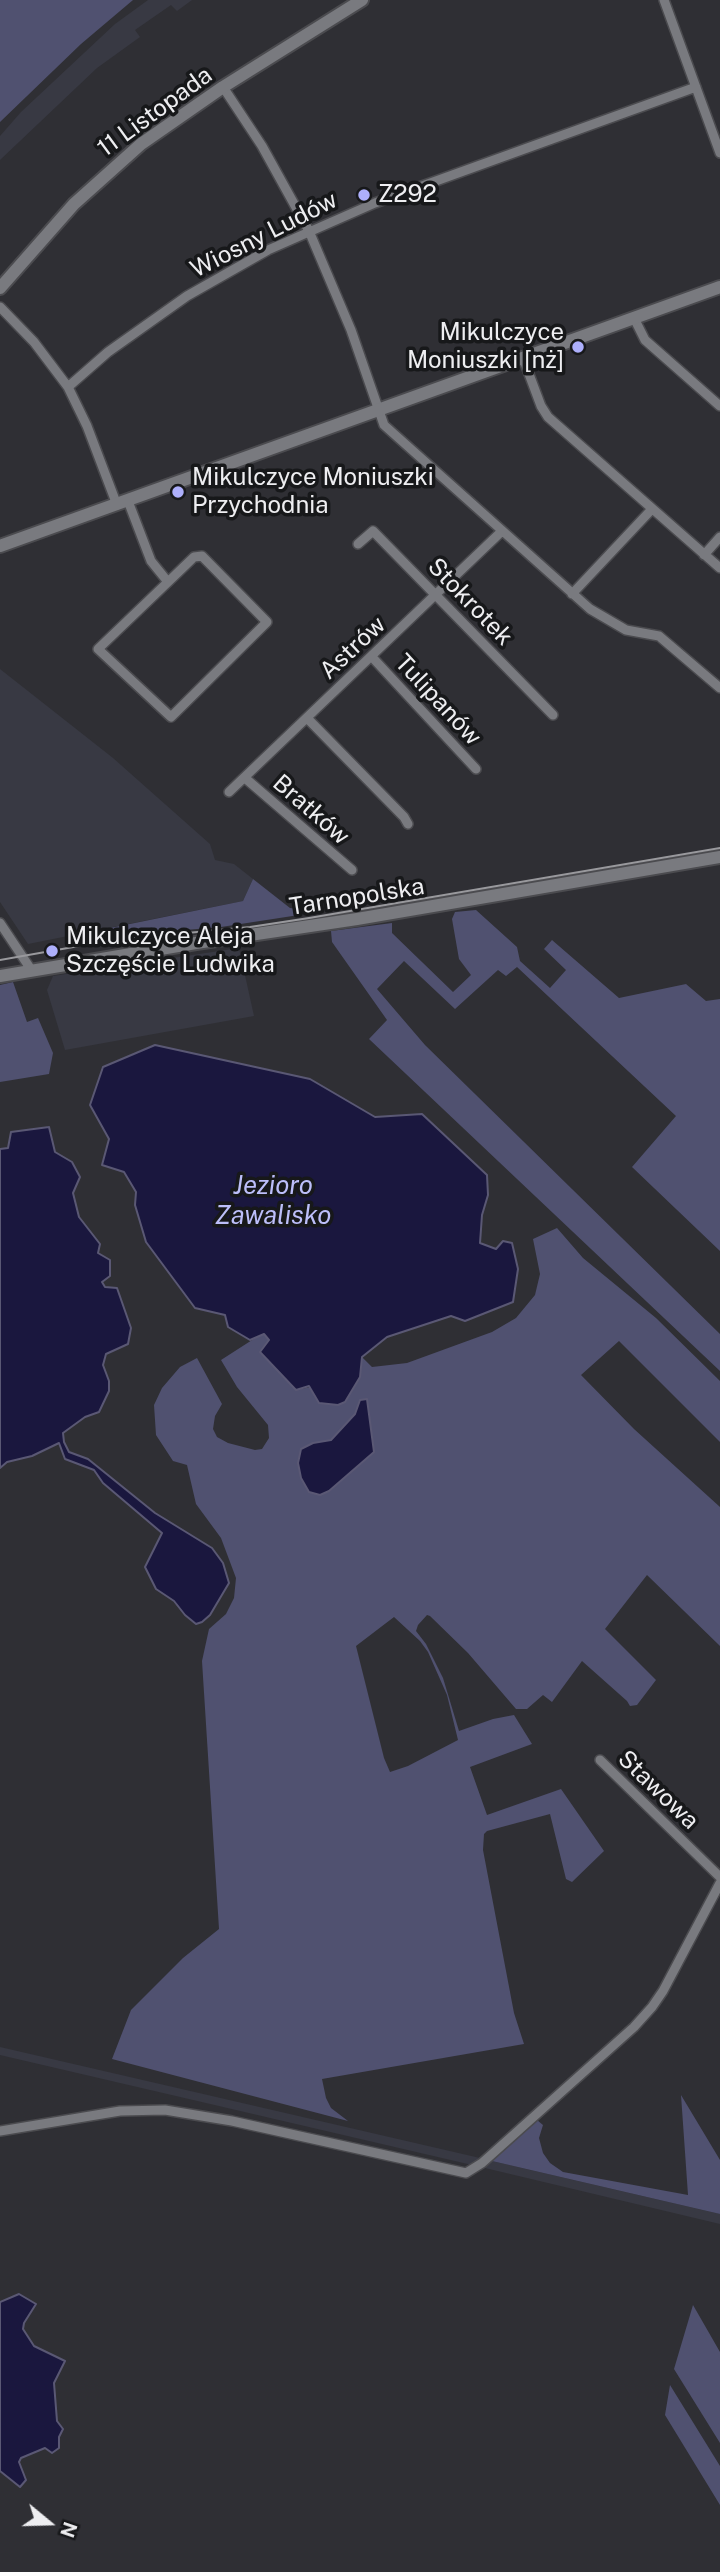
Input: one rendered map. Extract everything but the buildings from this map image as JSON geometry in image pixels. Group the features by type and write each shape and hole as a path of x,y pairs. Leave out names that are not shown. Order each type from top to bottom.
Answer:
{"street":[{"name":"11 Listopada","path":"0,288 54,226 114,166 172,121 362,0"},
{"path":"664,0 720,153"},
{"path":"223,87 262,146 309,231 351,330 378,411 387,428 572,594 615,625 633,632 659,636 720,688"},
{"name":"Wiosny Ludów","path":"68,387 108,352 187,296 230,269 309,231 375,203 696,87"},
{"path":"0,546 720,287"},
{"path":"0,307 34,342 68,387 151,561 168,582"},
{"path":"634,318 645,340 720,406"},
{"path":"523,358 545,414 720,568"},
{"path":"572,594 652,509"},
{"name":"Stokrotek","path":"358,544 373,531 553,715"},
{"name":"Astrów","path":"229,792 502,531"},
{"path":"704,555 720,537"},
{"path":"202,556 267,622 171,717 98,649 168,582 194,557 202,556"},
{"name":"Tulipanów","path":"372,657 477,769"},
{"path":"307,718 408,824"},
{"name":"Bratków","path":"246,778 352,870"},
{"name":"Tarnopolska","path":"0,976 720,857"},
{"path":"0,923 32,971"},
{"name":"Stawowa","path":"600,1760 720,1877"},
{"path":"0,2131 120,2111 165,2110 232,2121 466,2173 482,2163 634,2027 652,2007 720,1883"}],"shaded area":[{"path":"0,0 133,0 81,44 0,122"},
{"path":"148,0 192,0 177,11 171,5 135,30 140,37 97,68 0,160 0,136 21,112 115,24"},
{"path":"0,669 113,758 210,844 215,860 234,864 253,879 243,901 28,944 0,902"},
{"path":"253,879 290,908 298,909 299,915 221,927 138,934 75,945 74,941 66,937 243,901"},
{"path":"476,910 517,947 520,961 550,988 566,970 544,949 552,940 619,998 686,984 706,1001 720,999 720,1251 632,1167 676,1116 517,967 506,976 498,970 455,1009 404,961 377,989 425,1045 720,1334 720,1371 369,1039 387,1020 332,942 331,931 392,923 392,933 453,992 471,975 459,959 452,919 455,912"},
{"path":"239,948 254,1016 65,1050 47,990 53,976"},
{"path":"13,982 27,1022 38,1018 53,1053 49,1074 0,1082 0,985"},
{"path":"557,1228 583,1258 656,1318 720,1381 720,1442 619,1341 581,1375 634,1429 720,1507 720,1646 647,1575 605,1629 656,1680 637,1705 630,1706 582,1661 552,1702 543,1695 527,1709 516,1709 468,1653 430,1616 427,1615 418,1625 416,1631 426,1644 443,1678 459,1731 514,1715 532,1744 470,1767 487,1815 561,1789 604,1851 572,1882 566,1879 550,1814 484,1834 483,1850 514,2013 524,2044 322,2079 331,2108 348,2121 112,2059 131,2010 183,1958 219,1929 202,1661 209,1629 226,1614 234,1598 236,1578 221,1538 196,1504 187,1465 173,1461 156,1435 154,1405 162,1388 180,1367 197,1358 222,1404 215,1416 213,1429 217,1437 228,1443 255,1450 262,1449 269,1438 268,1425 237,1387 221,1360 263,1333 269,1340 261,1353 296,1390 360,1377 362,1357 372,1367 407,1363 492,1332 516,1318 535,1295 540,1274 533,1239","holes":["367,1399 374,1452 329,1491 313,1443 331,1440 355,1414 360,1400","394,1617 428,1652 447,1695 458,1740 408,1766 390,1772 384,1758 356,1646"]},
{"path":"0,2047 480,2158 472,2165 0,2055"},
{"path":"681,2095 720,2160 720,2214 492,2161 537,2120 543,2125 539,2138 543,2153 550,2163 563,2172 688,2195"},
{"path":"492,2161 720,2214 720,2224 485,2168"},
{"path":"693,2305 720,2352 720,2443 674,2369"},
{"path":"670,2385 720,2466 720,2505 665,2415"}],"water":[{"name":"Jezioro Zawalisko","path":"155,1045 310,1079 375,1117 422,1114 487,1175 488,1195 482,1215 480,1243 496,1249 503,1241 512,1243 518,1269 513,1302 465,1321 451,1316 387,1337 362,1357 360,1377 345,1402 338,1405 319,1403 309,1386 296,1390 260,1352 269,1340 264,1334 250,1340 228,1327 225,1315 195,1308 146,1242 135,1205 136,1192 124,1172 102,1165 109,1139 90,1105 103,1067"},
{"path":"49,1127 55,1152 72,1162 80,1177 73,1193 79,1217 100,1244 98,1253 110,1260 110,1276 102,1282 105,1287 117,1288 131,1328 128,1344 106,1354 103,1365 109,1381 109,1391 99,1412 85,1417 63,1433 64,1442 69,1452 88,1459 155,1513 212,1548 223,1563 229,1583 210,1615 196,1624 174,1601 156,1589 145,1567 162,1533 103,1483 94,1470 65,1459 59,1443 32,1456 7,1462 0,1468 0,1149 8,1148 11,1132"},
{"path":"367,1399 374,1452 329,1491 320,1495 309,1492 301,1478 298,1463 301,1449 313,1443 331,1440 355,1414 360,1400"},
{"path":"19,2294 36,2304 23,2329 34,2346 65,2361 54,2383 57,2421 63,2429 59,2437 59,2448 52,2453 45,2448 21,2458 19,2462 26,2480 20,2487 0,2471 0,2302"}],"tram line":[{"path":"0,960 113,940 250,927 309,918 720,848"}],"place":[{"name":"Z292","path":"364,195"},
{"name":"Mikulczyce Moniuszki [nż]","path":"578,347"},
{"name":"Mikulczyce Moniuszki Przychodnia","path":"178,492"},
{"name":"Mikulczyce Aleja Szczęście Ludwika","path":"52,951"}]}
